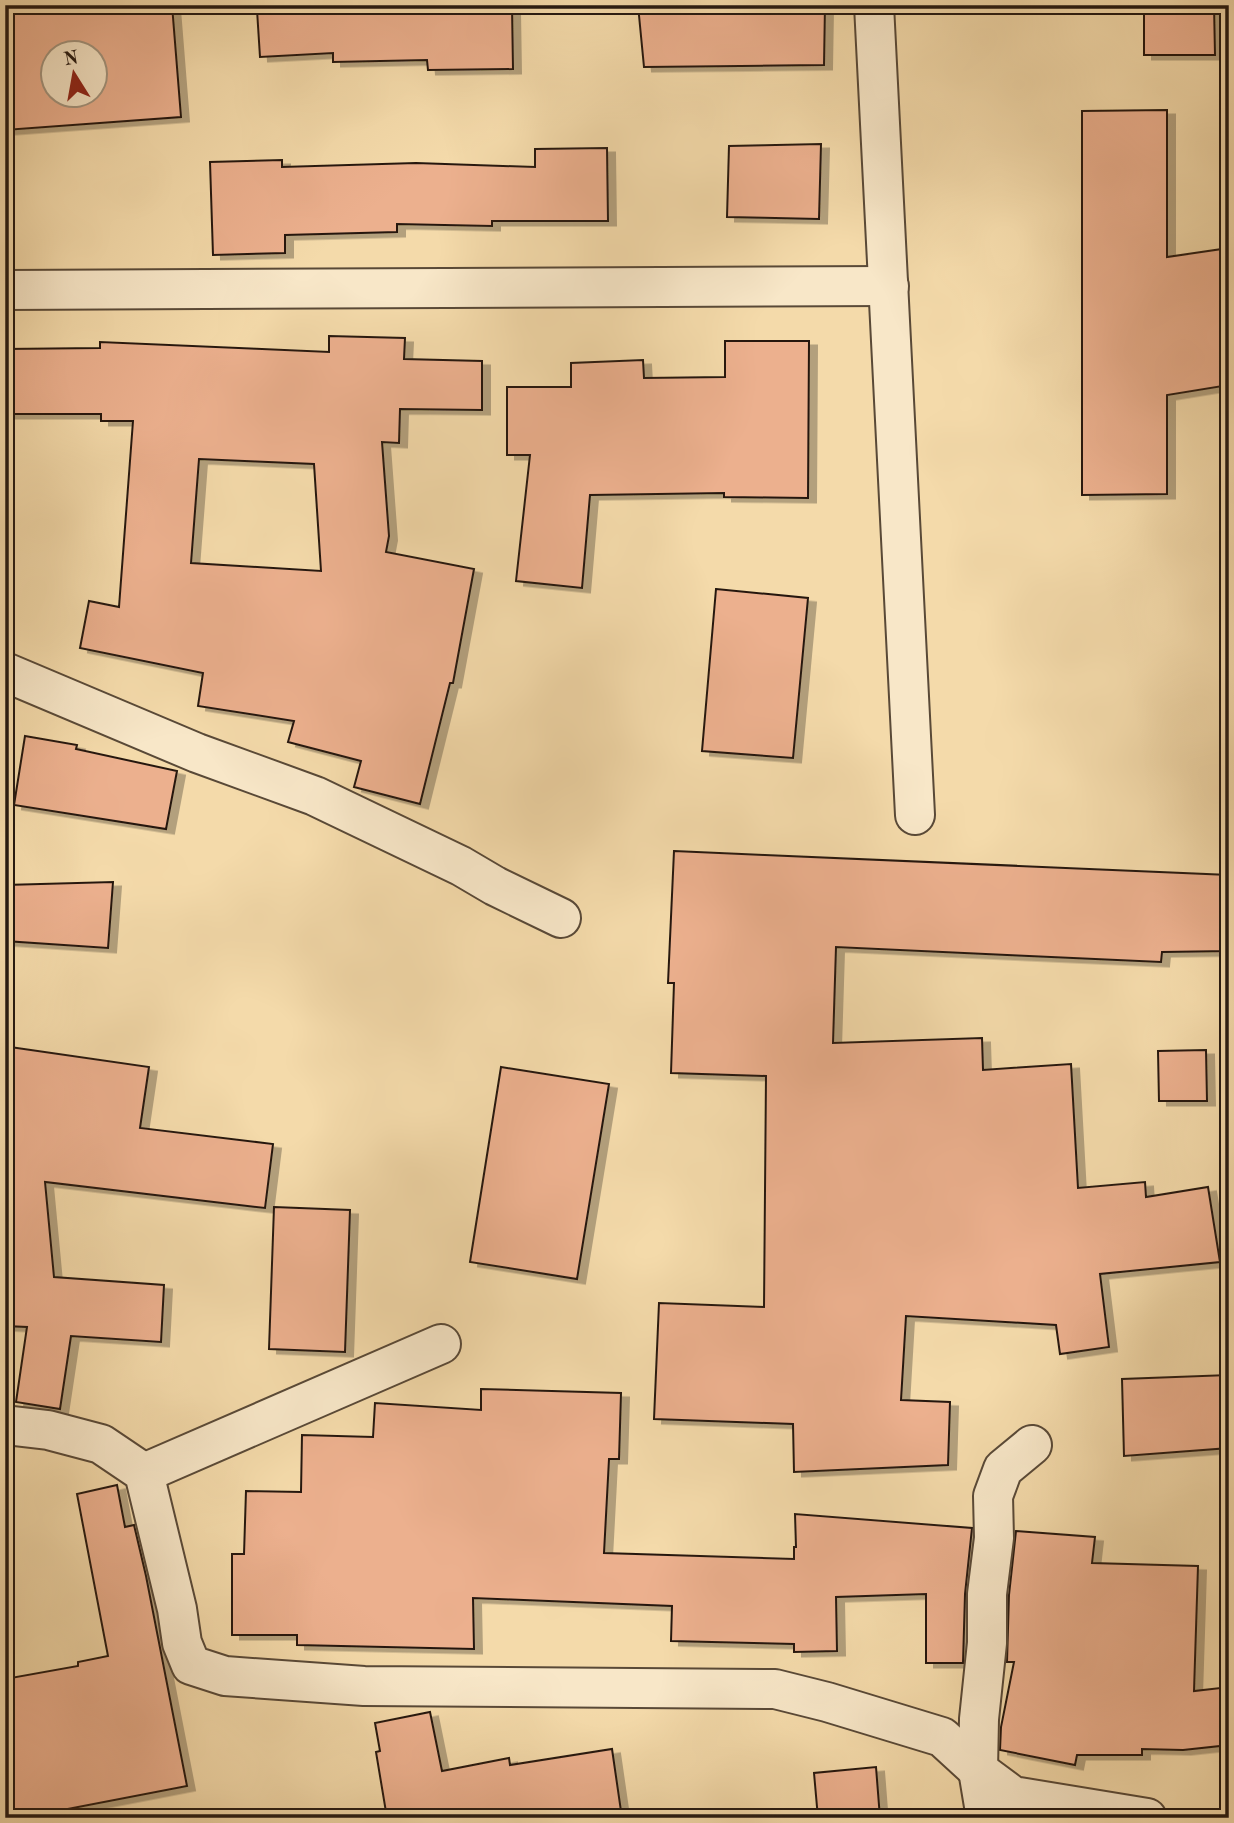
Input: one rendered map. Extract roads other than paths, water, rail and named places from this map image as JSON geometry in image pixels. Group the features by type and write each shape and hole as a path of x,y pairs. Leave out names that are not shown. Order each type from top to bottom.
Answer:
{"street":[{"path":"874,5 915,815"},
{"path":"5,290 889,286"},
{"path":"5,672 197,753 315,796 461,866 561,918"},
{"path":"144,1473 441,1344"},
{"path":"5,1425 48,1430 101,1444 144,1473 177,1609 181,1643 191,1665 225,1676 364,1686 775,1689 942,1737 978,1770 1013,1796 1147,1818"},
{"path":"986,1818 978,1770 979,1719 987,1643 987,1594 994,1538 993,1496 1003,1469 1032,1445"}]}
